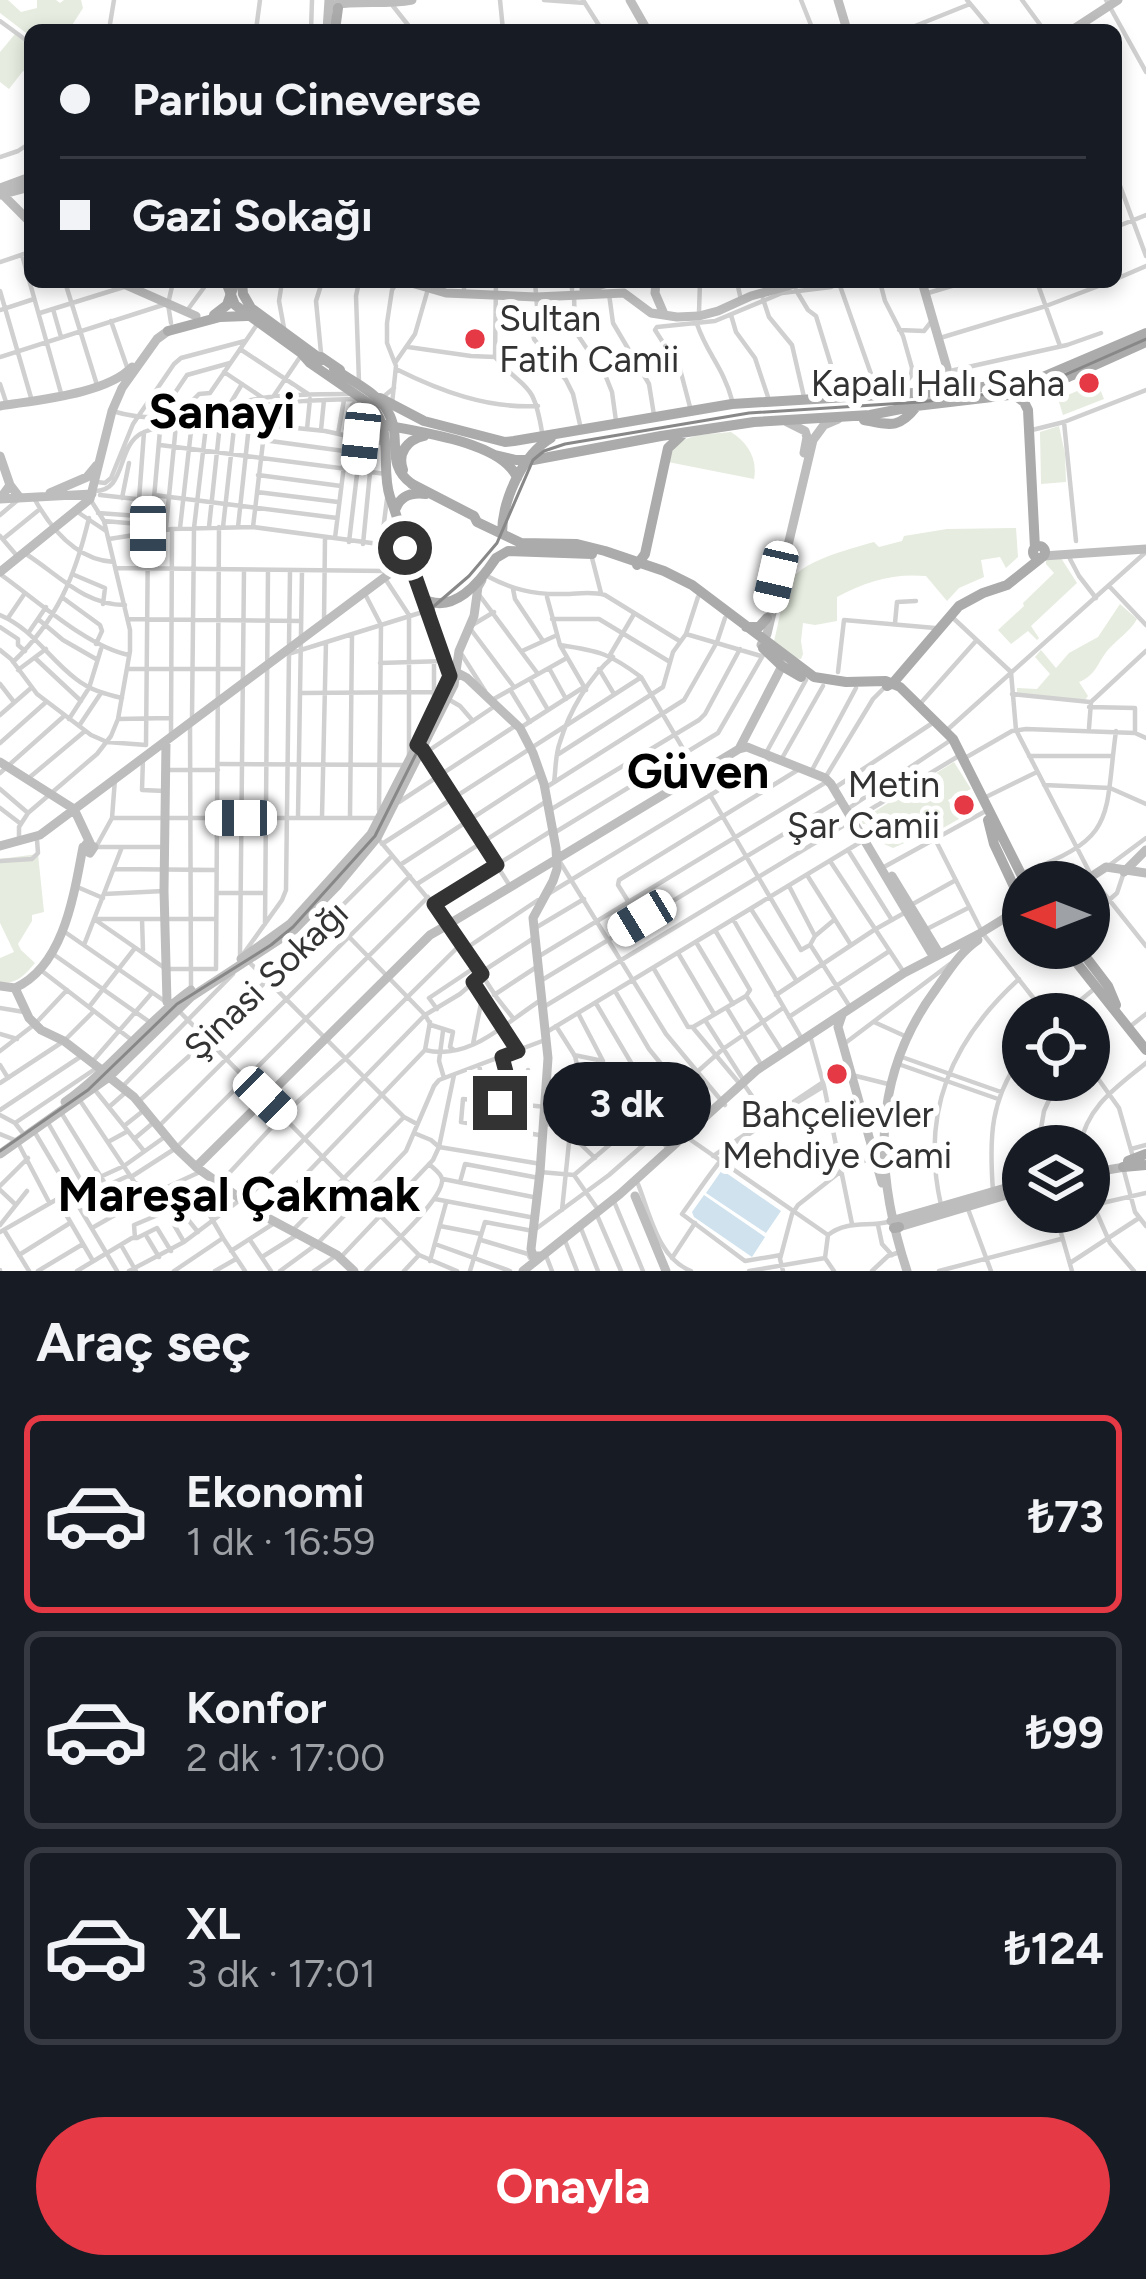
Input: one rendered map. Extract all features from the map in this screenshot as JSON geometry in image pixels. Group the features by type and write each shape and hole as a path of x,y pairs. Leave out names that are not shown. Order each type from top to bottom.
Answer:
{"main road":[{"path":"335,4 412,0"},
{"path":"1080,24 1111,2"},
{"path":"0,193 24,216"},
{"path":"136,288 191,314 208,313 222,304 230,288"},
{"path":"0,572 92,491 112,411 122,388 157,339 170,327 214,315 227,305 231,288"},
{"path":"233,288 235,305 352,394 410,424 506,442 769,400 898,392 917,400 1035,392 1146,338"},
{"path":"236,288 251,308 319,356 382,412 388,427 390,483"},
{"path":"435,288 446,293 573,289"},
{"path":"612,288 651,313 698,320 772,288"},
{"path":"655,288 664,314"},
{"path":"923,288 946,357 950,387 962,390"},
{"path":"3,406 97,386 129,372 152,339 191,314"},
{"path":"170,327 220,317 254,320"},
{"path":"495,455 524,461 754,422 843,417 897,424 906,419 917,400 933,391 1038,379 1146,338"},
{"path":"302,354 374,396 427,435 499,449 506,448 506,442"},
{"path":"319,356 352,394"},
{"path":"933,391 946,371"},
{"path":"97,386 109,392 112,411"},
{"path":"1032,431 1035,392"},
{"path":"1013,394 1027,405 1032,431 1040,552"},
{"path":"747,404 742,414 754,422"},
{"path":"387,410 381,441 405,548 440,661 522,725 540,774 549,785 556,857 553,881 533,918 548,1058 532,1264"},
{"path":"387,410 506,442"},
{"path":"387,410 394,428 398,470 412,484 521,543 577,544 643,562 692,585 746,627 782,666 824,686 892,683 962,596 1008,578 1040,552 1146,551"},
{"path":"763,647 813,440 824,425 843,417"},
{"path":"763,647 807,437 805,431 782,420"},
{"path":"381,441 388,431 397,433 407,475 429,494"},
{"path":"643,562 668,449 685,432"},
{"path":"501,533 524,461 559,434"},
{"path":"400,461 410,442 427,435"},
{"path":"466,443 511,464 517,478"},
{"path":"0,456 20,498"},
{"path":"34,498 87,477 98,462"},
{"path":"0,499 10,484"},
{"path":"0,499 92,491"},
{"path":"396,508 409,494 429,494"},
{"path":"65,495 75,510"},
{"path":"476,519 496,519 507,508"},
{"path":"476,519 494,534 496,558"},
{"path":"501,533 514,544 542,552"},
{"path":"9,844 37,836 292,650 389,574 405,548"},
{"path":"424,604 461,597 504,551 592,554 643,562 814,677 892,683 947,736 1012,861"},
{"path":"0,1154 17,1133 47,1121 94,1089 97,1066 133,1041 171,1005 243,962 259,941 290,923 371,834 448,699 484,575"},
{"path":"746,627 759,627 767,618"},
{"path":"739,749 782,666"},
{"path":"0,1144 79,1092 97,1066 191,989 281,941 338,885 380,841 453,673"},
{"path":"892,683 895,691 947,736"},
{"path":"168,740 164,917 171,1005"},
{"path":"199,1169 430,935 739,749 748,747 829,783 939,954"},
{"path":"0,986 15,988 40,970 52,953 90,847 74,809 2,768"},
{"path":"987,812 1003,861"},
{"path":"1110,873 1124,871 1146,850"},
{"path":"1110,868 1146,874"},
{"path":"909,909 939,954"},
{"path":"532,1264 617,1197 763,1066 904,973 1002,923"},
{"path":"907,1271 896,1253 889,1225 883,1148 890,1085 925,1004 955,961 983,934"},
{"path":"939,954 953,954 955,961"},
{"path":"1082,969 1099,993"},
{"path":"1090,969 1108,986 1146,1046"},
{"path":"15,988 40,1030 97,1066 199,1169 354,1271"},
{"path":"1110,1005 1146,1046"},
{"path":"848,1008 838,1027 888,1200"},
{"path":"743,1084 830,1025 838,1027"},
{"path":"617,1197 637,1190 724,1103"},
{"path":"873,1157 883,1148"},
{"path":"637,1190 669,1265"},
{"path":"889,1225 1002,1190"},
{"path":"889,1225 1002,1194"}],"street":[{"path":"544,0 584,2"},
{"path":"919,24 969,2"},
{"path":"1111,2 1146,72"},
{"path":"0,21 24,39"},
{"path":"1122,192 1146,256"},
{"path":"1122,225 1146,215"},
{"path":"32,288 61,395"},
{"path":"67,288 97,386"},
{"path":"38,314 112,288"},
{"path":"148,294 150,288"},
{"path":"170,327 172,288"},
{"path":"191,314 205,288"},
{"path":"280,288 285,334"},
{"path":"319,356 316,302 320,288"},
{"path":"335,539 352,405 358,288"},
{"path":"393,288 387,343 396,366 430,385 481,402 538,406"},
{"path":"387,410 396,366 415,334 426,288"},
{"path":"610,288 613,323 650,384 654,418"},
{"path":"700,288 698,320 707,349 722,369 732,404"},
{"path":"739,288 742,300"},
{"path":"690,411 680,369 657,327 730,315 793,288"},
{"path":"800,288 808,310 816,316 841,397"},
{"path":"843,288 878,394"},
{"path":"882,288 912,368 898,392"},
{"path":"1039,288 1060,346"},
{"path":"940,338 1094,288"},
{"path":"495,289 495,357"},
{"path":"573,289 574,331 606,376 616,423"},
{"path":"536,290 534,339 566,380 581,429"},
{"path":"0,291 32,401"},
{"path":"2,309 34,298"},
{"path":"763,299 769,317 792,345 804,399"},
{"path":"0,357 168,304"},
{"path":"53,309 61,337"},
{"path":"730,315 755,358 769,400"},
{"path":"899,329 924,331 934,316"},
{"path":"173,529 184,500 196,395 210,393 254,320"},
{"path":"111,321 129,372"},
{"path":"946,371 1101,333"},
{"path":"92,491 111,478 135,421 181,358 245,341"},
{"path":"408,346 495,357 530,388 542,437"},
{"path":"240,349 309,397 352,394"},
{"path":"274,426 274,400 302,354"},
{"path":"165,791 142,790 148,568 161,423 191,372 230,363"},
{"path":"170,369 184,379"},
{"path":"224,372 265,402"},
{"path":"230,404 242,384"},
{"path":"0,385 3,406"},
{"path":"387,410 386,397 394,388"},
{"path":"1032,431 1146,390"},
{"path":"112,411 135,421 176,425 206,403 218,411 236,410 274,400 352,394"},
{"path":"338,434 352,394"},
{"path":"307,429 309,397"},
{"path":"321,430 324,398"},
{"path":"92,491 104,492 112,486 130,442 161,423 192,414 207,418 230,404 265,402"},
{"path":"253,527 265,402"},
{"path":"238,527 251,407"},
{"path":"94,919 166,970 216,970 219,569 236,410"},
{"path":"349,425 387,410"},
{"path":"209,527 218,411"},
{"path":"191,989 194,528 207,418"},
{"path":"135,421 137,431 145,432"},
{"path":"1064,422 1076,541"},
{"path":"168,740 173,529 169,497 176,425"},
{"path":"265,425 381,441 371,472 363,544"},
{"path":"140,500 145,432"},
{"path":"349,542 361,439"},
{"path":"263,440 344,451"},
{"path":"160,445 371,472 390,483 381,546"},
{"path":"122,498 129,463"},
{"path":"258,475 341,485"},
{"path":"92,491 140,500 169,497 337,518"},
{"path":"0,833 9,844 28,813 107,742 118,719 129,655 128,619 92,491"},
{"path":"256,492 338,502"},
{"path":"0,515 20,498"},
{"path":"34,498 54,529 81,553 115,565 389,574 409,615 408,692 418,748 512,888"},
{"path":"40,509 1,538 68,585 104,604 125,605"},
{"path":"75,510 108,535"},
{"path":"98,513 151,527"},
{"path":"13,662 55,614 81,553 89,518"},
{"path":"104,521 173,529 253,527 405,548"},
{"path":"108,535 151,527"},
{"path":"324,624 325,538"},
{"path":"539,982 748,856 843,805 947,736 1146,551"},
{"path":"1067,553 1096,598"},
{"path":"592,554 601,593"},
{"path":"109,1107 243,962 244,570"},
{"path":"265,924 268,570"},
{"path":"290,571 292,650 300,697 298,817"},
{"path":"259,941 286,890 289,701 292,650 301,621 302,571"},
{"path":"0,572 99,646 129,655"},
{"path":"71,574 104,589 104,604"},
{"path":"484,575 513,589 601,593 680,641"},
{"path":"1109,586 1146,625"},
{"path":"513,589 514,599 543,641"},
{"path":"8,618 26,592"},
{"path":"477,592 538,674"},
{"path":"112,818 379,818 381,625 364,594"},
{"path":"546,594 560,645 585,689"},
{"path":"557,755 663,687 698,597"},
{"path":"2,768 67,717 89,688 102,631 63,598"},
{"path":"895,622 896,602 916,601"},
{"path":"292,650 381,625 424,604"},
{"path":"29,632 46,607"},
{"path":"494,612 469,627 512,688 522,725"},
{"path":"549,785 568,722 634,613"},
{"path":"0,615 29,632 89,688 122,698"},
{"path":"549,785 684,700 725,618"},
{"path":"38,619 96,658"},
{"path":"128,619 301,621"},
{"path":"552,620 599,619 670,662"},
{"path":"838,672 844,620 940,623 977,640 1011,672 1016,730 1082,861"},
{"path":"0,628 18,639 25,651"},
{"path":"350,817 352,634"},
{"path":"522,651 557,634"},
{"path":"686,634 740,649 763,647"},
{"path":"919,705 977,640"},
{"path":"322,817 326,642"},
{"path":"560,645 612,656 641,677 801,950 835,919"},
{"path":"434,904 723,728 763,647"},
{"path":"18,670 46,649"},
{"path":"417,884 705,714 740,649"},
{"path":"0,650 31,688 82,728 107,742 145,753"},
{"path":"1089,730 1090,704 1146,650"},
{"path":"459,651 492,700"},
{"path":"418,748 473,721 492,700 567,657"},
{"path":"35,658 81,701"},
{"path":"380,663 440,661 434,712"},
{"path":"549,668 566,699"},
{"path":"127,669 243,669"},
{"path":"599,669 614,694"},
{"path":"513,1018 434,904 380,841 641,677"},
{"path":"530,679 548,710"},
{"path":"773,757 806,680"},
{"path":"829,783 873,699 892,683"},
{"path":"0,684 14,702"},
{"path":"135,1238 134,1225 222,1185 283,1115 464,946 773,757 824,686"},
{"path":"0,715 31,688"},
{"path":"628,902 619,880 806,770 856,688"},
{"path":"394,805 585,689"},
{"path":"289,701 325,693 434,692"},
{"path":"26,781 82,728 101,693"},
{"path":"1012,694 1146,708"},
{"path":"448,699 473,721"},
{"path":"0,743 46,702"},
{"path":"1135,708 1135,733"},
{"path":"118,719 170,718"},
{"path":"494,995 597,920 932,724"},
{"path":"424,1050 454,1050 484,1040 513,1018 961,757 1016,730 1116,731 1146,738"},
{"path":"1054,861 1101,826 1116,731"},
{"path":"1029,756 1113,756"},
{"path":"166,770 241,764 408,763"},
{"path":"882,867 987,812 1037,772"},
{"path":"400,865 540,774"},
{"path":"90,847 112,818 115,779"},
{"path":"1044,785 1110,788 1146,804"},
{"path":"0,789 28,813"},
{"path":"15,802 3,811 21,824"},
{"path":"0,861 36,857 37,836"},
{"path":"1110,864 1146,838"},
{"path":"935,839 983,934 1029,993"},
{"path":"280,1271 317,1244 406,1151 434,1086 444,1078 545,1037 864,840"},
{"path":"90,847 164,847"},
{"path":"84,945 122,847"},
{"path":"848,850 892,920"},
{"name":"Şinasi Sokağı","path":"108,1142 126,1129 141,1106 392,856"},
{"path":"556,857 666,1034 724,1103"},
{"path":"830,861 904,973"},
{"path":"114,869 217,870"},
{"path":"1124,871 1122,884 1110,901 1146,945"},
{"path":"807,875 851,945"},
{"path":"134,1139 226,1059 410,876"},
{"path":"776,995 956,880"},
{"path":"76,884 103,896 164,891"},
{"path":"788,886 815,936"},
{"path":"217,893 266,893"},
{"path":"106,1186 131,1177 176,1148 428,897"},
{"path":"437,1009 429,998 480,971 584,899"},
{"path":"318,905 427,1018 453,1032 450,1047 454,1050"},
{"path":"925,930 969,907"},
{"path":"751,909 796,981"},
{"path":"94,919 217,919"},
{"path":"142,920 143,953"},
{"path":"733,920 789,1018 807,1040 823,1084 852,1224"},
{"path":"62,930 171,1005 419,1255 458,1271"},
{"path":"653,968 688,1027 730,1006 750,990 715,930"},
{"path":"696,942 763,1066"},
{"path":"810,945 848,1008"},
{"path":"0,1083 64,1041 135,948"},
{"path":"789,1018 888,952"},
{"path":"52,953 151,1023"},
{"path":"678,953 714,1014"},
{"path":"844,1044 955,961"},
{"path":"243,962 269,979 404,1117 417,1124"},
{"path":"40,970 133,1041"},
{"path":"121,1245 133,1270 184,1242 242,1200 364,1076 480,971"},
{"path":"942,1207 934,1150 947,1078 978,1020 1018,980"},
{"path":"473,982 518,1051"},
{"path":"0,1051 67,990"},
{"path":"615,991 649,1049 704,1118"},
{"path":"117,1271 71,1192 0,1112 97,1066 119,1030 152,992"},
{"path":"746,996 783,1053"},
{"path":"473,1044 482,998"},
{"path":"596,1002 633,1066 688,1134 829,1235"},
{"path":"0,1008 27,1013"},
{"path":"570,1175 723,1049 783,1008"},
{"path":"578,1013 603,1061 598,1078"},
{"path":"1132,1025 1146,1013"},
{"path":"231,1251 271,1219 424,1050 427,1018"},
{"path":"705,1020 743,1084"},
{"path":"872,1021 907,1037"},
{"path":"556,1026 574,1055 576,1074 570,1175 562,1210"},
{"path":"693,1027 769,1119"},
{"path":"443,1029 444,1078"},
{"path":"0,1034 17,1039"},
{"path":"574,1055 603,1061"},
{"path":"497,1129 506,1072 502,1057"},
{"path":"897,1060 1000,1096"},
{"path":"1110,1093 1146,1063"},
{"path":"479,1065 480,1101"},
{"path":"0,1066 8,1078"},
{"path":"525,1105 528,1070"},
{"path":"576,1074 598,1078 624,1094 669,1150"},
{"path":"314,1271 338,1257 429,1164 439,1147 454,1075"},
{"path":"853,1075 890,1085"},
{"path":"781,1255 745,1261 682,1214 717,1159 823,1084"},
{"path":"94,1089 143,1151"},
{"path":"993,1192 990,1135 1002,1092"},
{"path":"574,1095 600,1103 627,1130"},
{"path":"1110,1095 1138,1157 1131,1195 1146,1226"},
{"path":"545,1107 463,1099 459,1120 497,1129 570,1130 595,1158"},
{"path":"79,1100 148,1196"},
{"path":"1085,1125 1102,1101"},
{"path":"61,1112 122,1211"},
{"path":"98,1127 115,1115"},
{"path":"572,1117 580,1116 610,1144"},
{"path":"262,1257 296,1232 404,1117"},
{"path":"47,1121 83,1184"},
{"path":"17,1133 49,1202"},
{"path":"414,1133 439,1147 540,1171"},
{"path":"470,1271 486,1222 533,1231 656,1134"},
{"path":"1,1229 124,1166 166,1136"},
{"path":"782,1268 781,1255 794,1211 840,1172 873,1157"},
{"path":"16,1205 0,1188 28,1158"},
{"path":"429,1164 442,1179 538,1198"},
{"path":"460,1182 465,1164 570,1175 597,1212 621,1271"},
{"path":"92,1228 199,1169"},
{"path":"366,1271 435,1199 442,1179"},
{"path":"1,1229 27,1191"},
{"path":"1110,1200 1146,1193"},
{"path":"617,1197 643,1271"},
{"path":"0,1207 8,1198"},
{"path":"56,1198 93,1261"},
{"path":"435,1199 536,1218"},
{"path":"430,1261 446,1202"},
{"path":"968,1206 991,1271"},
{"path":"205,1208 245,1271"},
{"path":"184,1242 172,1222 185,1216 198,1232"},
{"path":"1060,1233 1071,1267 1139,1218"},
{"path":"19,1255 70,1222"},
{"path":"691,1271 669,1265 695,1223"},
{"path":"834,1271 825,1258 829,1235 852,1224 889,1225 882,1244 896,1253 872,1271"},
{"path":"440,1226 528,1254 532,1264 552,1271"},
{"path":"580,1226 598,1271"},
{"path":"76,1271 157,1228 171,1250"},
{"path":"1,1229 28,1271"},
{"path":"1105,1233 1134,1271"},
{"path":"146,1234 159,1258"},
{"path":"174,1271 223,1238"},
{"path":"564,1238 577,1271"},
{"path":"939,1271 1061,1239"},
{"path":"250,1240 271,1271"},
{"path":"38,1271 83,1244"},
{"path":"435,1244 510,1271"},
{"path":"404,1271 419,1255"},
{"path":"215,1271 230,1268 236,1258"},
{"path":"749,1271 825,1258"}],"shaded area":[{"path":"0,0 8,0 21,12 37,8 37,0 81,0 83,8 73,24 24,24 24,31 0,13"},
{"path":"15,34 24,41 24,71 9,89 0,82 0,52"},
{"path":"1093,371 1104,399 1063,415 1058,399 1082,389 1078,377"},
{"path":"1059,426 1066,482 1041,484 1040,432"},
{"path":"731,432 750,451 754,479 668,462 684,440"},
{"path":"1016,528 1018,557 1006,568 1000,557 981,560 984,577 959,588 947,601 926,576 880,579 837,597 837,621 803,623 801,659 774,641 789,584 814,562 874,542 879,547 902,541 904,536 947,529"},
{"path":"1061,558 1077,583 1031,626 1037,640 1028,631 1011,644 998,630 1054,573 1046,559"},
{"path":"1120,604 1137,619 1093,673 1079,682 1088,696 1085,700 1017,694 1017,688 1037,689 1050,674 1035,657 1041,650 1056,668 1069,653 1098,637"},
{"path":"954,762 971,789 948,800 959,819 893,848 863,824 861,820"},
{"path":"38,854 44,912 32,915 18,944 35,963 15,980 0,982 0,958 14,952 0,923 0,859"}],"water":[{"path":"722,1170 781,1211 766,1233 706,1193"},
{"path":"704,1195 765,1237 752,1257 694,1217 692,1212"}],"tram line":[{"path":"0,1151 88,1090 177,1004 293,927 375,836 453,680 433,607 497,543 533,460 544,451 749,413 1033,389 1146,339"}],"place":[{"name":"Sultan Fatih Camii","path":"475,339"},
{"name":"Kapalı Halı Saha","path":"1089,383"},
{"name":"Metin Şar Camii","path":"964,805"},
{"name":"Bahçelievler Mehdiye Cami","path":"837,1074"}],"district":[{"name":"Sanayi","path":"222,411"},
{"name":"Güven","path":"698,771"},
{"name":"Mareşal Çakmak","path":"239,1194"}],"route":[{"path":"405,548 450,676 417,745 497,865 434,904 482,974 473,982 518,1051 502,1057 506,1072 500,1103"}]}
